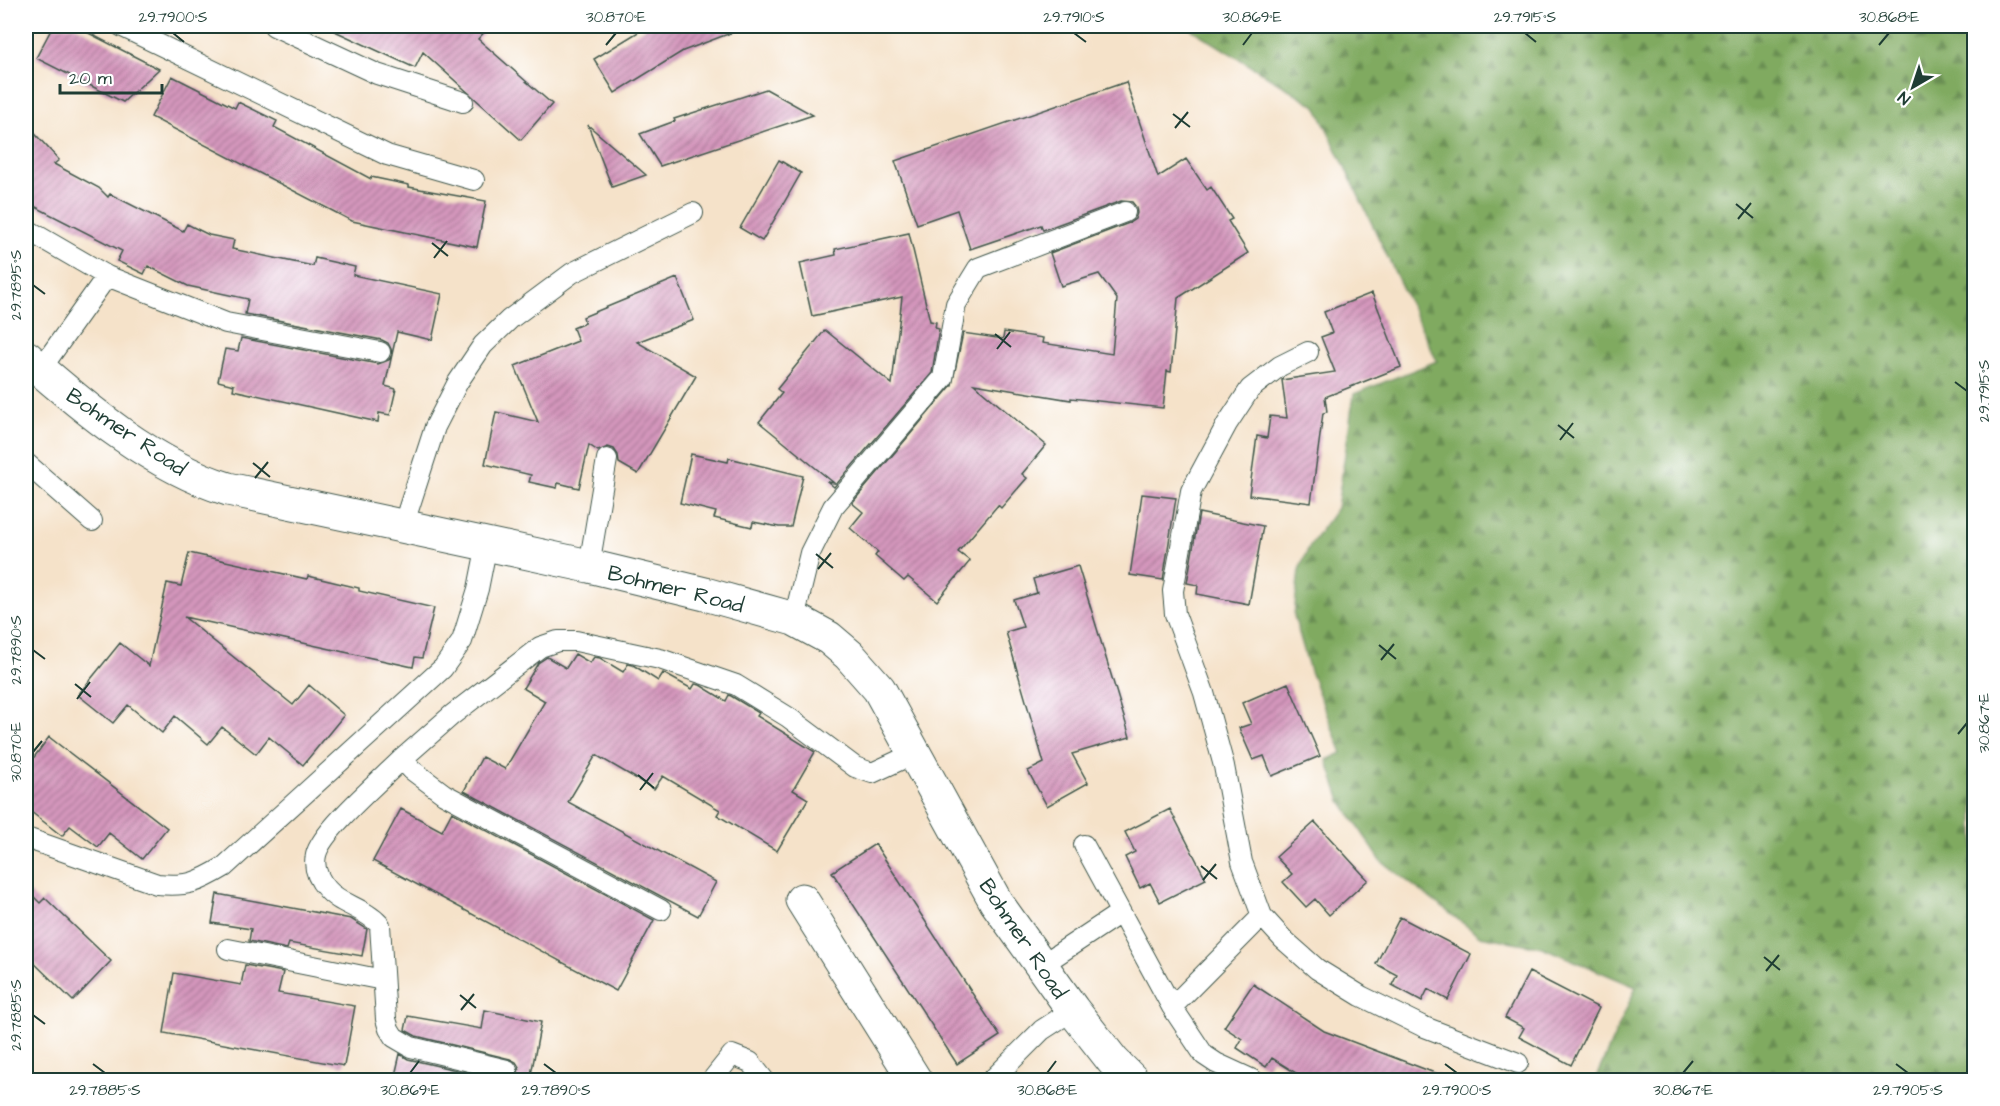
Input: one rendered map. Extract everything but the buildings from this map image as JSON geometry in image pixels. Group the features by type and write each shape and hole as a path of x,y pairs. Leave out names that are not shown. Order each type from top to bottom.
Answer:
{"street":[{"name":"Bohmer Road","path":"33,364 133,441 201,481 228,489 589,566 794,619 829,639 849,655 879,688 913,754 996,902 1073,1010 1113,1061 1132,1080"},
{"path":"802,900 915,1080"}],"lane":[{"path":"122,26 387,155 474,180"},
{"path":"274,26 377,74 463,102"},
{"path":"794,619 810,553 833,507 943,378 956,304 978,268 1125,212"},
{"path":"403,526 435,427 458,382 483,345 510,320 572,273 693,213"},
{"path":"26,229 107,276 226,323 381,352"},
{"path":"33,364 107,276"},
{"path":"1308,352 1280,366 1250,389 1227,424 1191,490 1173,591 1175,614 1204,693 1224,766 1242,862 1262,916 1283,939 1317,969 1361,996 1422,1026 1518,1063"},
{"path":"589,566 607,459"},
{"path":"26,463 92,520"},
{"path":"29,839 157,884 179,886 202,880 224,867 443,669 462,641 478,589 488,544"},
{"path":"507,1070 402,1043 389,1029 386,1019 380,925 372,916 329,892 319,878 315,866 316,855 331,830 402,759 452,715 523,659 540,647 558,641 576,641 660,659 736,685 788,717 855,767 872,773 913,754"},
{"path":"402,759 444,794 661,910"},
{"path":"1084,845 1172,1007 1204,1055 1252,1080"},
{"path":"1040,966 1120,913"},
{"path":"1172,1007 1262,916"},
{"path":"228,949 383,980"},
{"path":"992,1080 1042,1030 1073,1010"},
{"path":"712,1080 732,1056 750,1062 764,1080"}],"green space":[{"path":"1186,26 1974,26 1974,1080 1595,1080 1636,987 1542,947 1480,936 1381,861 1341,801 1327,760 1342,753 1310,671 1294,616 1299,570 1309,547 1337,508 1354,394 1437,361 1316,106"}]}
